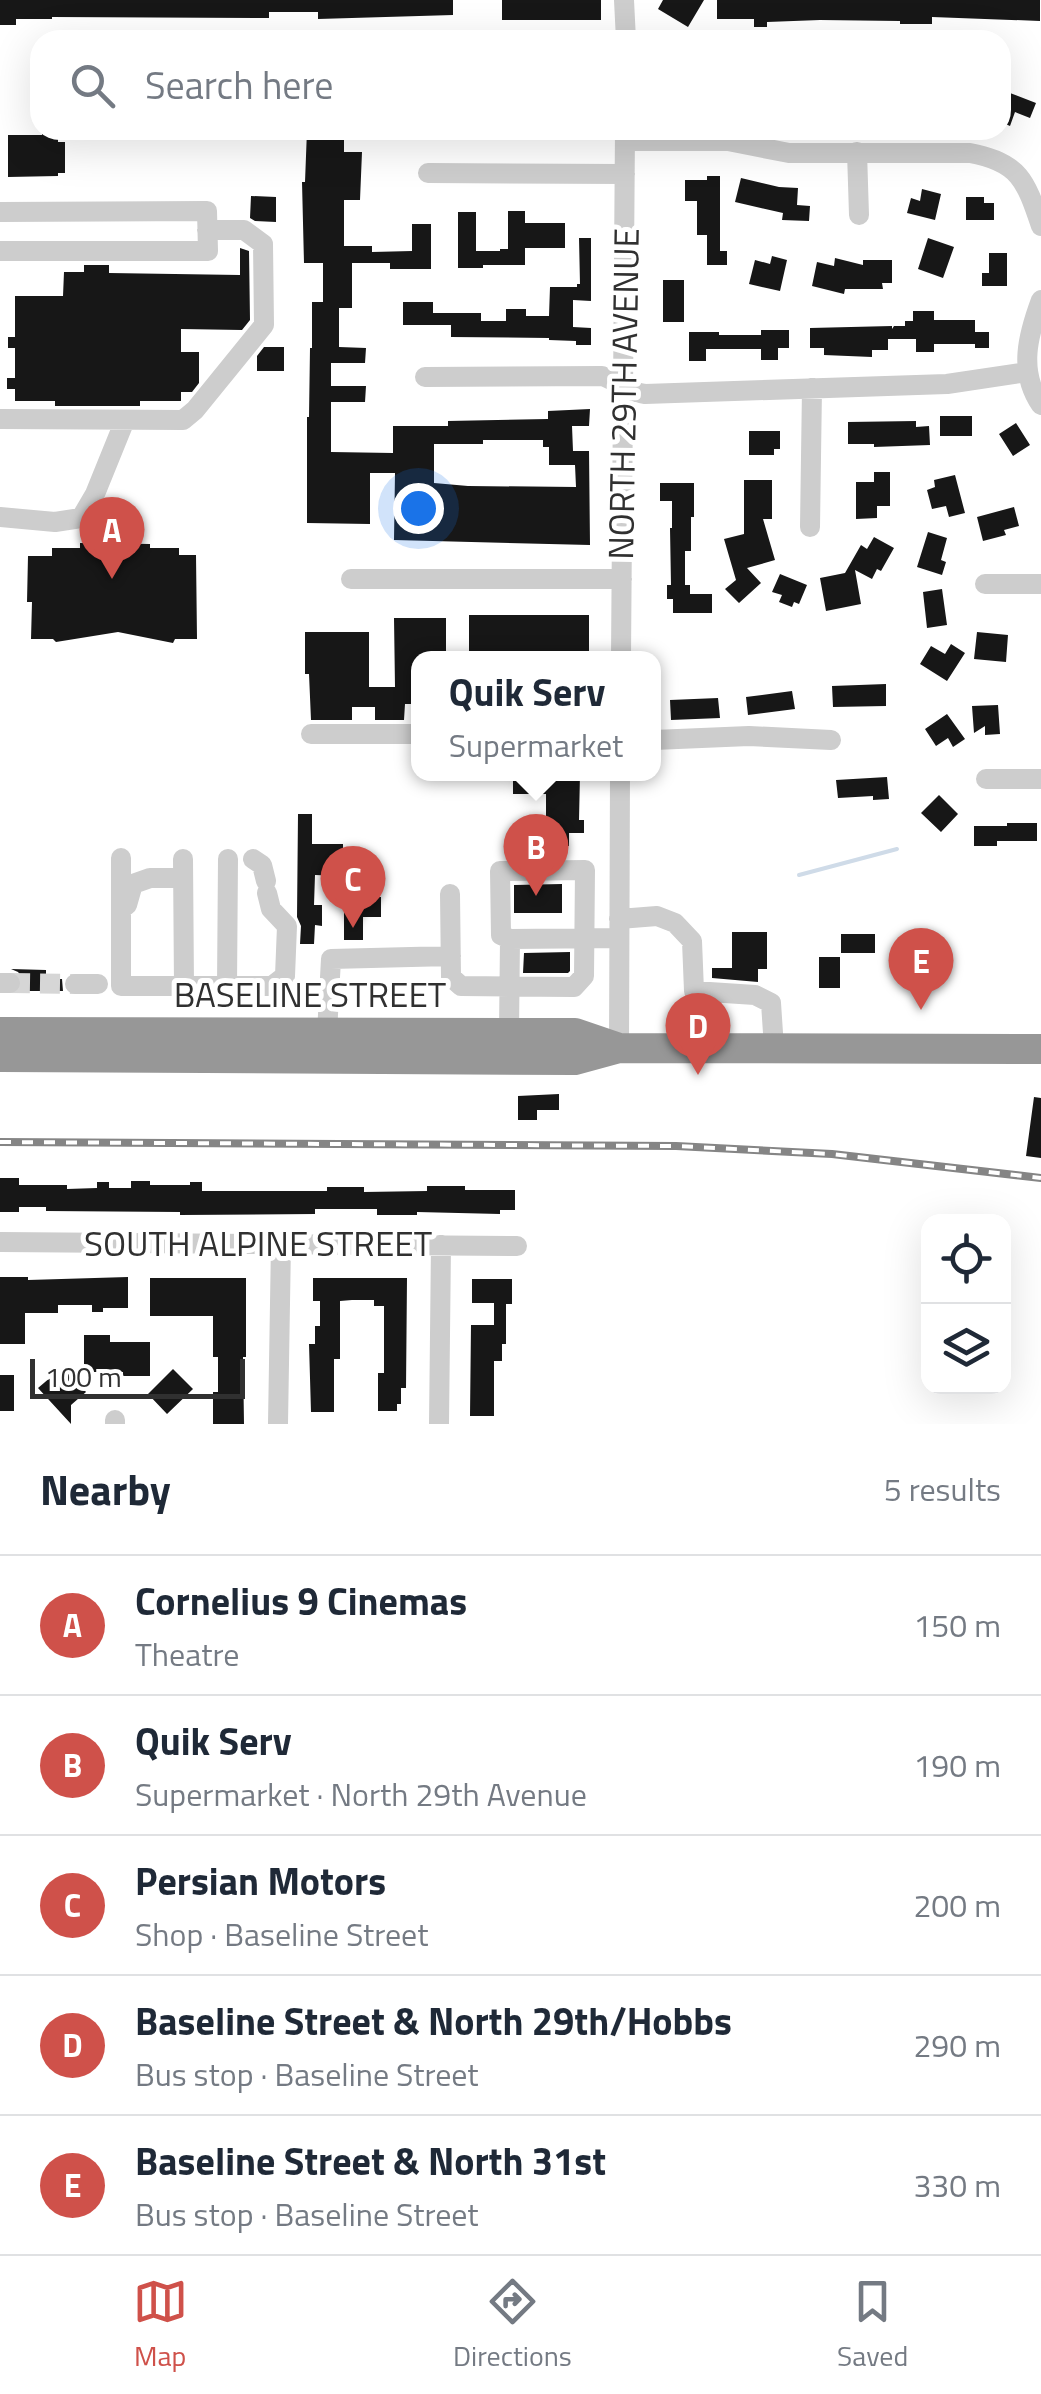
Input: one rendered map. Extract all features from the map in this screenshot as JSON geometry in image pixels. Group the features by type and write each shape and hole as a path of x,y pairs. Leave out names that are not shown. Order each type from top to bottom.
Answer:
{"highway":[{"name":"BASELINE STREET","path":"0,1032 575,1033 618,1048"},
{"name":"BASELINE STREET","path":"0,1057 575,1060 618,1048 1041,1049"}],"street":[{"path":"624,0 626,30"},
{"name":"NORTH 29TH AVENUE","path":"621,651 625,140"},
{"path":"728,140 788,153 970,153 1001,161 1028,189 1041,226"},
{"path":"857,152 858,215"},
{"path":"428,173 625,174"},
{"path":"0,212 207,211 208,251 0,251"},
{"path":"0,419 184,420 195,410 264,325 263,244 244,230 207,230"},
{"path":"1041,300 1028,336 1027,372 1041,405"},
{"path":"425,377 602,376 645,394 946,384 1027,372"},
{"path":"810,527 812,388"},
{"path":"0,517 55,522 81,518 96,494 124,420"},
{"path":"351,579 622,579"},
{"path":"985,584 1041,584"},
{"path":"312,734 411,734"},
{"path":"661,740 748,736 831,740"},
{"path":"986,779 1041,780"},
{"path":"618,1048 620,781"},
{"path":"121,858 121,986 184,988 272,986 285,976 288,926 271,910 262,865 253,859"},
{"path":"228,859 228,986"},
{"path":"121,979 128,960 127,899 133,884 183,868 184,988"},
{"path":"619,869 500,870 501,936 584,938 657,916 675,923 692,941 694,990 756,995 771,1002 774,1048"},
{"path":"450,894 451,977 461,986 574,987 584,976 584,870"},
{"path":"509,1033 510,939"},
{"path":"328,1033 331,959 451,956"},
{"path":"75,984 98,984"},
{"name":"SOUTH ALPINE STREET","path":"0,1242 517,1246"},
{"path":"278,1424 281,1243"},
{"path":"438,1424 441,1245"}],"building":[{"path":"0,0 453,0 453,15 318,19 318,12 269,12 269,18 52,17 16,19 16,25 0,25"},
{"path":"502,0 601,0 601,20 502,20"},
{"path":"663,0 704,0 688,27 658,9"},
{"path":"717,0 1040,0 1040,21 932,17 932,24 820,20 767,22 767,27 754,27 754,19 717,19"},
{"path":"1011,93 1036,103 1030,118 1015,112 1011,123"},
{"path":"8,135 65,142 65,173 8,177"},
{"path":"307,140 344,140 344,152 362,152 360,200 344,200 344,246 372,246 372,252 412,251 412,224 431,224 431,269 390,269 390,263 352,263 352,308 339,308 339,347 366,348 365,363 331,363 331,386 366,386 365,402 331,402 331,452 393,453 393,426 548,419 548,411 590,409 589,426 572,426 573,451 589,451 590,545 394,540 395,473 370,473 370,524 307,523 312,302 323,302 323,263 304,263 302,182","holes":["543,440 543,447 549,447 549,465 575,465 576,487 434,483 434,444"]},
{"path":"707,176 720,176 720,251 727,251 727,265 707,265 707,235 697,235 697,201 685,201 685,180 707,180"},
{"path":"741,178 798,188 797,205 810,206 809,221 782,220 783,213 735,202"},
{"path":"922,189 941,194 935,220 907,213 911,198 920,201"},
{"path":"251,196 276,197 276,222 250,218"},
{"path":"966,197 984,197 984,203 994,203 994,220 966,220"},
{"path":"508,211 525,211 525,223 565,223 565,248 525,248 525,265 458,268 458,212 476,212 476,251 500,251 508,249"},
{"path":"579,238 591,238 591,301 573,300 573,327 591,328 591,345 549,338 451,337 451,325 403,325 403,302 433,302 433,313 481,313 481,321 506,321 506,309 526,309 526,316 549,316 550,287 580,284"},
{"path":"928,238 954,247 943,278 918,269"},
{"path":"240,248 249,251 250,320 242,330 181,329 181,352 199,352 199,383 192,392 181,392 181,401 140,401 140,406 55,406 55,401 15,401 15,389 7,389 7,378 15,378 15,348 8,348 8,337 15,337 15,296 63,296 64,272 84,272 84,265 109,265 109,273 240,275"},
{"path":"989,253 1007,253 1007,286 982,286 982,273 989,273"},
{"path":"772,256 787,260 780,291 749,284 755,260 770,264"},
{"path":"835,258 863,265 863,260 892,260 892,283 882,283 883,289 845,289 844,294 812,286 817,262 834,266"},
{"path":"663,280 684,280 684,322 663,322"},
{"path":"913,311 934,311 934,320 975,320 975,332 989,332 989,348 934,344 934,352 916,352 916,339 888,339 888,350 872,350 872,357 824,355 824,348 810,348 810,328 892,329 913,321"},
{"path":"761,330 789,330 789,348 778,348 778,360 761,360 761,349 706,349 706,361 689,361 689,332 761,335"},
{"path":"264,347 284,347 284,371 257,371 257,356"},
{"path":"940,416 972,416 972,436 940,436"},
{"path":"916,421 916,427 929,426 930,445 848,444 848,422"},
{"path":"1016,423 1030,445 1013,456 999,434"},
{"path":"749,431 780,431 780,449 774,449 774,455 749,455"},
{"path":"874,472 890,472 890,506 877,506 877,518 856,519 856,482 874,482"},
{"path":"955,475 965,513 949,517 946,506 932,509 927,490 935,487 934,480"},
{"path":"744,480 772,480 772,519 763,519 775,560 747,568 761,583 739,603 725,589 736,580 724,539 744,534"},
{"path":"660,483 694,483 685,585 690,585 690,594 712,594 712,613 673,613 673,599 667,599 667,585 671,585 672,501 660,501"},
{"path":"1014,507 1019,526 1004,530 1006,535 983,541 977,517"},
{"path":"928,532 947,538 942,575 917,567"},
{"path":"874,537 894,548 872,579 855,570 861,604 826,611 820,578 845,573 861,545 867,549"},
{"path":"80,543 150,544 150,548 179,548 179,555 196,555 197,639 175,639 173,643 118,632 56,642 31,639 28,556 52,556 52,548 80,548"},
{"path":"780,574 807,585 799,604 794,602 792,607 779,602 782,595 772,592"},
{"path":"942,589 947,625 927,628 923,592"},
{"path":"469,615 589,615 589,651 469,651"},
{"path":"394,618 446,618 446,651 411,651 411,704 405,704 404,720 375,720 375,707 352,707 352,720 311,720 305,632 369,632 369,687 395,687"},
{"path":"977,632 1008,635 1006,662 974,659"},
{"path":"951,644 965,653 947,681 920,664 931,646 945,654"},
{"path":"886,684 886,706 833,707 832,686"},
{"path":"792,691 795,709 748,715 746,697"},
{"path":"718,698 720,718 671,720 670,700"},
{"path":"998,705 1000,734 985,735 985,726 974,733 972,706"},
{"path":"947,714 965,739 953,747 948,738 936,746 925,729"},
{"path":"887,777 889,799 838,798 836,780"},
{"path":"513,781 580,781 579,820 584,820 584,833 569,833 569,846 551,846 546,794 513,794"},
{"path":"939,795 958,814 941,832 921,813"},
{"path":"298,814 312,814 312,844 343,844 343,876 315,875 314,905 322,905 322,926 315,925 314,944 300,944"},
{"path":"1037,823 1037,841 997,841 997,846 974,846 974,826"},
{"path":"562,884 562,913 514,913 514,885"},
{"path":"365,897 381,897 381,917 363,917 363,940 344,940 344,906 365,903"},
{"path":"732,932 767,932 767,969 758,969 758,982 712,978 712,968 732,968"},
{"path":"841,934 875,934 875,953 841,953"},
{"path":"570,952 568,973 523,973 524,953"},
{"path":"819,957 840,957 840,988 819,988"},
{"path":"11,969 46,970 46,979 62,979 63,991 21,991 22,977"},
{"path":"559,1094 559,1110 537,1110 537,1120 518,1120 518,1096"},
{"path":"1034,1097 1041,1098 1041,1158 1026,1156"},
{"path":"0,1178 19,1178 19,1185 67,1185 67,1189 97,1188 97,1182 109,1182 109,1188 131,1188 131,1181 150,1181 150,1185 202,1182 202,1191 327,1191 327,1187 364,1187 364,1192 427,1191 427,1186 465,1186 465,1190 515,1190 515,1210 500,1210 500,1214 377,1215 377,1209 315,1209 315,1214 180,1215 19,1207 19,1212 0,1212"},
{"path":"0,1277 128,1277 128,1308 92,1312 92,1305 58,1305 58,1313 25,1313 25,1344 0,1344"},
{"path":"150,1278 246,1278 244,1424 213,1424 218,1357 213,1357 213,1316 150,1316"},
{"path":"313,1278 407,1278 406,1388 401,1388 397,1411 378,1411 378,1373 384,1373 384,1306 374,1306 374,1300 352,1300 340,1301 340,1359 334,1359 334,1412 311,1412 309,1344 315,1344 315,1326 320,1326 320,1301 313,1301"},
{"path":"472,1279 512,1279 512,1304 506,1304 506,1344 502,1344 502,1361 494,1361 494,1416 470,1416 471,1325 494,1325 494,1303 472,1303"},
{"path":"84,1335 110,1335 110,1342 150,1342 150,1376 84,1372"},
{"path":"64,1366 86,1392 71,1405 71,1424 38,1388"},
{"path":"173,1369 193,1389 167,1414 148,1394"},
{"path":"0,1375 14,1375 14,1411 0,1411"}],"waterway":[{"path":"799,875 897,849"}],"tunnel":[{"path":"10,983 75,984"}],"railway":[{"path":"0,1142 676,1146 832,1154 1041,1178"}],"place":[{"name":"Cornelius 9 Cinemas","path":"112,579"},
{"name":"Quik Serv","path":"536,896"},
{"name":"Persian Motors","path":"353,928"},
{"name":"Baseline Street & North 31st","path":"921,1010"},
{"name":"Baseline Street & North 29th/Hobbs","path":"698,1075"}]}
